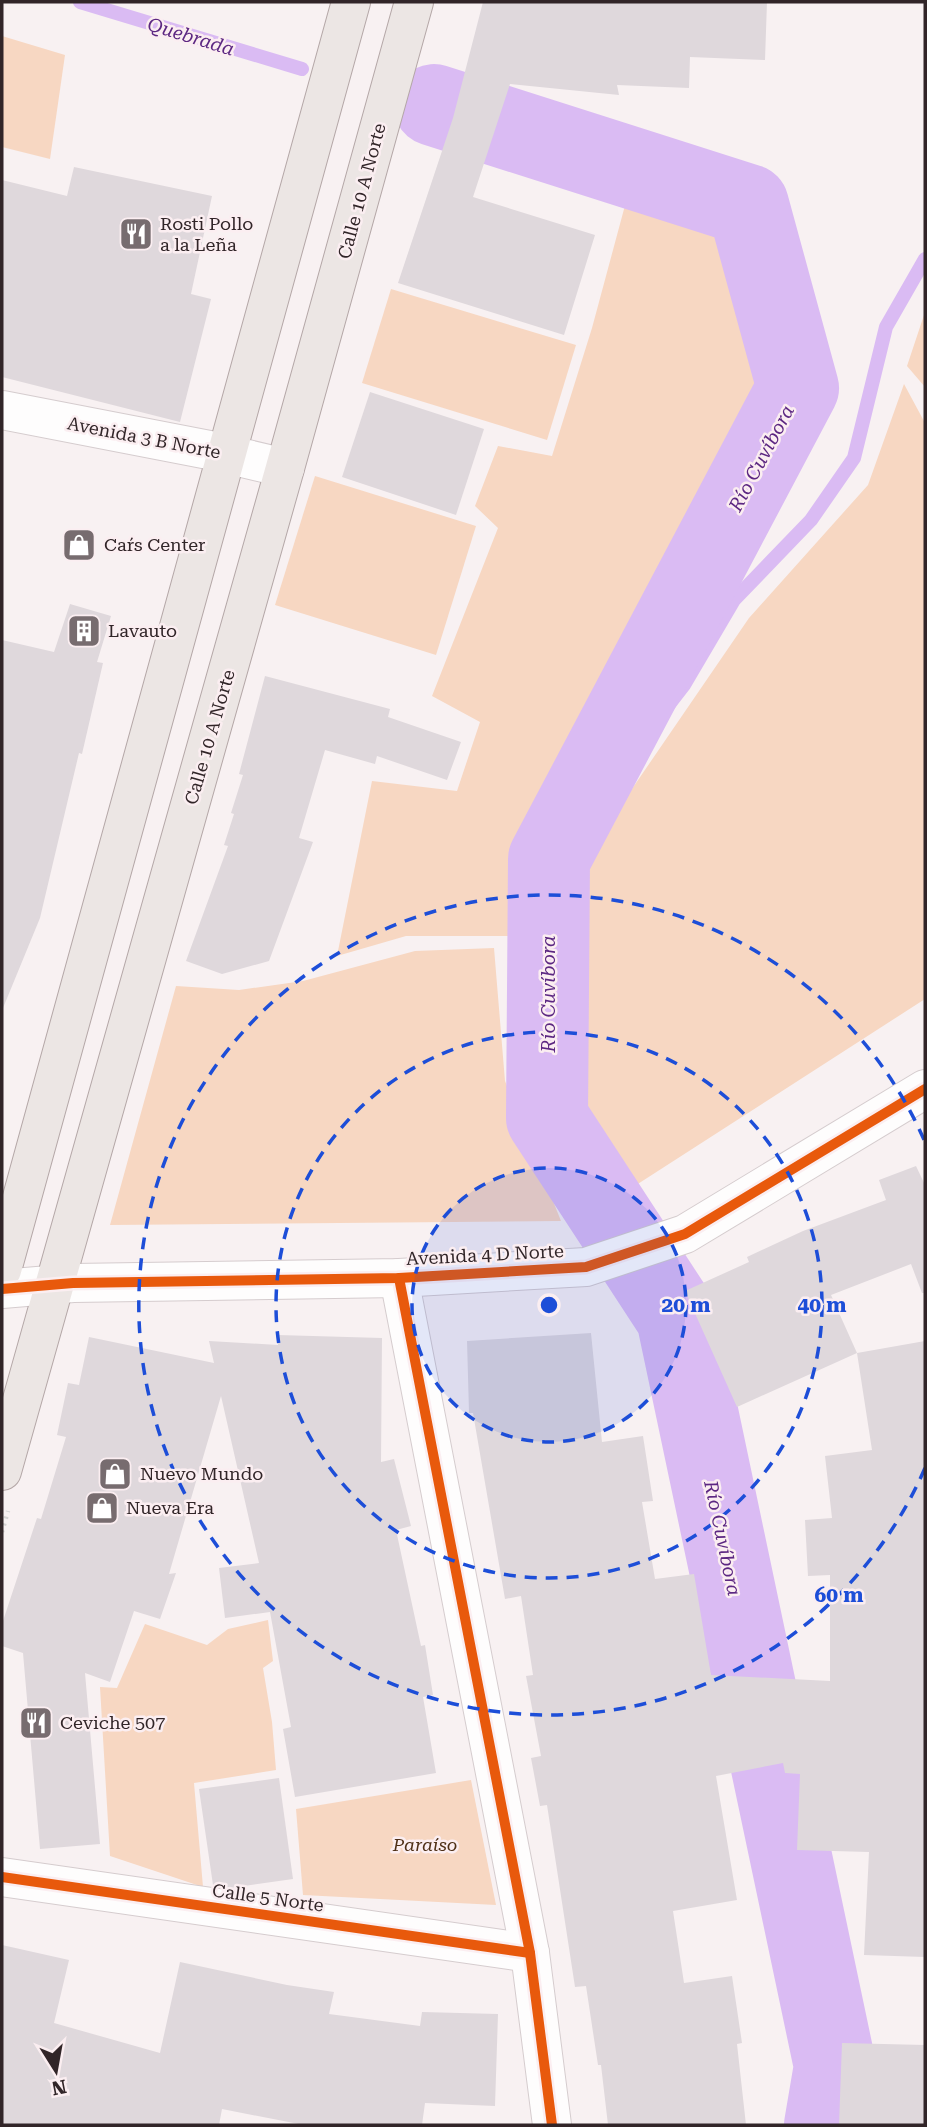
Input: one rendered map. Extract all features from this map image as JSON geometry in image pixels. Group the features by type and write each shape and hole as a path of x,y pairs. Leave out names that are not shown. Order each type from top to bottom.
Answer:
{"main road":[{"path":"2,1270 351,2"},
{"name":"Calle 10 A Norte","path":"2,1471 414,2"}],"street":[{"name":"Avenida 3 B Norte","path":"2,410 285,468"},
{"name":"Avenida 4 D Norte","path":"2,1289 56,1284 399,1278 586,1268 685,1234 925,1089"},
{"path":"399,1278 530,1953 552,2125"},
{"name":"Calle 5 Norte","path":"2,1877 530,1953"}],"green space":[{"path":"2,36 65,55 50,159 2,147"},
{"path":"627,198 726,231 771,389 524,856 521,936 406,936 337,956 372,781 457,791 480,722 432,696 498,528 475,506 498,446 552,456 592,328"},
{"path":"391,289 576,345 547,440 362,383"},
{"path":"925,312 925,387 907,366"},
{"path":"904,384 925,423 925,999 630,1189 577,1102 586,856 749,618 868,485"},
{"path":"315,476 476,526 436,655 275,605"},
{"path":"494,948 505,1081 561,1221 110,1225 176,986 239,990 303,981 415,951"},
{"path":"268,1620 273,1661 263,1668 272,1722 276,1770 194,1783 203,1887 110,1856 100,1687 117,1688 145,1624 207,1645 228,1629"},
{"name":"Paraíso","path":"471,1780 496,1905 303,1895 296,1809"}],"building":[{"path":"483,2 767,2 765,60 690,57 689,88 617,85 619,95 510,84 473,197 595,235 564,335 398,283 453,118"},
{"path":"74,167 212,196 191,294 211,299 180,422 2,377 2,180 67,196"},
{"path":"370,392 484,429 456,515 342,477"},
{"path":"70,604 111,616 97,662 103,663 82,754 79,753 40,918 3,1008 2,640 54,652"},
{"path":"265,676 390,709 388,717 461,742 447,780 377,756 375,764 325,750 299,838 313,842 269,961 222,974 186,961 228,846 224,845 243,775 239,774"},
{"path":"916,1166 925,1185 925,1293 922,1293 911,1264 831,1295 857,1353 737,1407 685,1291 749,1262 747,1257 803,1231 886,1200 879,1180"},
{"path":"591,1333 602,1442 643,1436 653,1501 642,1502 655,1579 694,1574 711,1675 830,1681 830,1575 808,1576 805,1520 832,1518 825,1456 872,1450 857,1353 925,1341 925,1957 864,1955 869,1852 797,1850 800,1774 785,1773 783,1763 716,1776 737,1900 673,1911 684,1983 732,1976 742,2043 737,2044 746,2125 608,2125 601,2065 598,2065 586,1986 575,1987 547,1805 540,1806 531,1758 541,1756 526,1676 533,1675 521,1596 505,1599 473,1413 469,1413 467,1341"},
{"path":"278,1335 382,1338 381,1462 394,1459 411,1526 396,1530 421,1646 425,1645 433,1695 423,1697 436,1773 295,1797 283,1729 291,1727 270,1612 225,1618 219,1568 259,1563 221,1396 169,1574 176,1573 160,1619 134,1611 110,1682 85,1673 100,1844 40,1849 23,1653 2,1646 2,1624 37,1518 41,1519 66,1437 57,1435 68,1383 79,1385 89,1337 214,1363 209,1341 278,1345"},
{"path":"279,1778 293,1879 230,1888 213,1885 199,1789"},
{"path":"2,1945 69,1960 54,2023 160,2053 180,1962 287,1985 334,1992 329,2014 420,2026 422,2012 498,2014 495,2106 425,2103 422,2125 304,2125 222,2109 219,2125 2,2125"},
{"path":"842,2043 925,2045 925,2125 839,2125"}],"waterway":[{"name":"Quebrada","path":"80,2 302,69"},
{"name":"Río Cuvíbora","path":"434,105 748,205 798,388 549,859 547,1118 677,1317 835,2066 825,2125"},
{"path":"549,859 684,685 734,600 811,520 854,458 886,327 925,259"}],"cycle path":[{"path":"2,1289 73,1283 399,1278 586,1267 685,1234 925,1089"},
{"path":"399,1278 530,1953 552,2125"},
{"path":"2,1877 530,1953"}],"place":[{"name":"Rosti Pollo a la Leña","path":"136,234"},
{"name":"Car´s Center","path":"79,545"},
{"name":"Lavauto","path":"84,631"},
{"name":"Nuevo Mundo","path":"115,1474"},
{"name":"Nueva Era","path":"102,1508"},
{"name":"Ceviche 507","path":"36,1723"}]}
